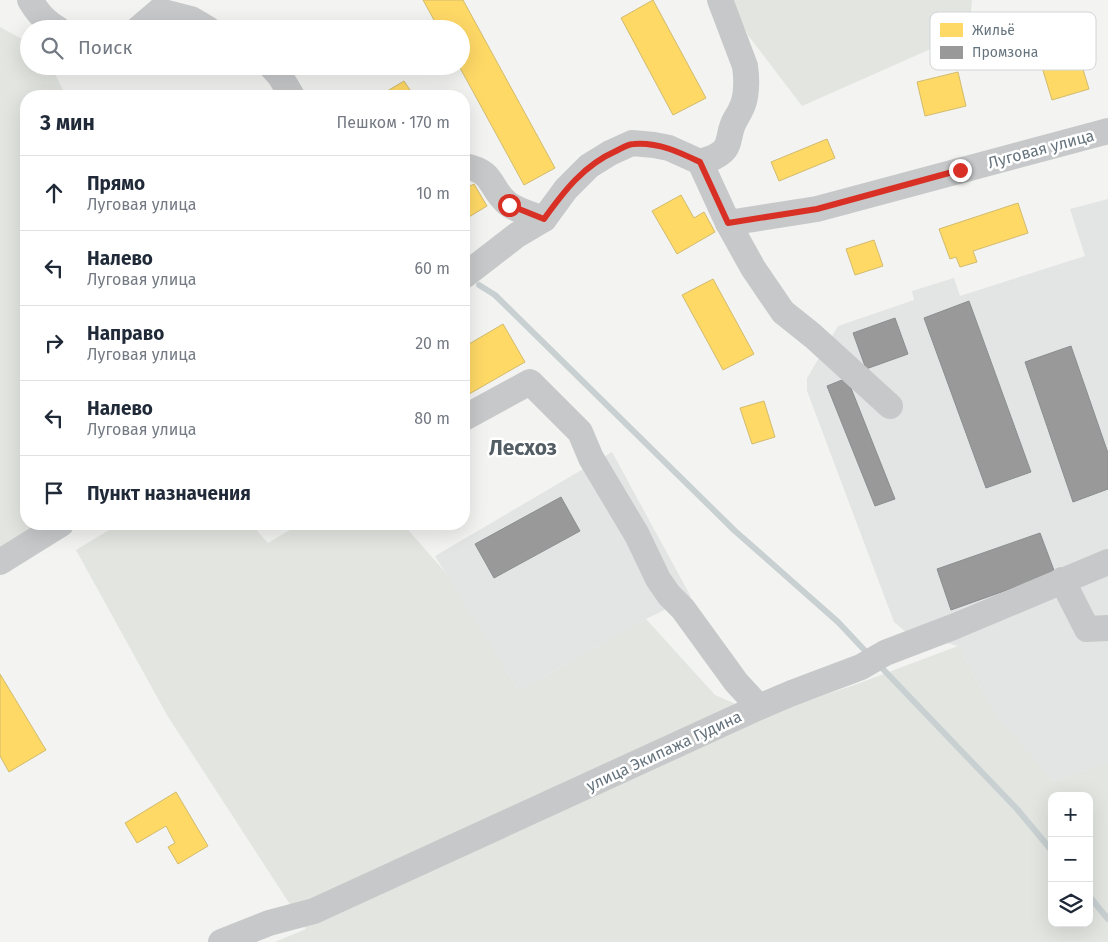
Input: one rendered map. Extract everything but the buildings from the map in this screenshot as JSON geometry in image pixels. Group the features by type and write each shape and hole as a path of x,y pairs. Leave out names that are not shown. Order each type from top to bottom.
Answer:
{"street":[{"path":"30,0 38,13 46,20"},
{"path":"700,162 717,156 725,149 729,141 732,125 744,104 745,96 745,66 720,0"},
{"path":"148,20 159,11 193,20"},
{"path":"279,75 288,90"},
{"name":"Луговая улица","path":"728,223 817,209 1108,131"},
{"path":"470,271 518,235 544,219 566,189 589,166 610,153 632,144 669,148 700,162 728,223 754,268 783,312 813,336 890,406"},
{"path":"470,168 487,175 509,205 544,219"},
{"path":"470,415 530,382 580,432 592,458 637,535 658,579 669,595 683,609 736,682 760,707"},
{"path":"0,562 51,530"},
{"name":"улица Экипажа Гудина","path":"221,942 269,923 314,911 760,707 792,693 861,668 885,653 954,627 1108,562"},
{"path":"1062,580 1087,629 1108,628"}],"shaded area":[{"path":"731,0 972,0 971,12 930,12 930,49 802,106 748,35"},
{"path":"0,27 20,38 20,75 56,75 63,90 20,90 20,530 51,530 0,562"},
{"path":"1108,199 1108,762 1054,781 997,718 958,646 907,633 894,622 807,391 807,378 838,326 914,300 912,291 954,278 960,296 1085,256 1070,209"},
{"path":"612,452 691,597 646,619 519,691 435,556"},
{"path":"109,530 256,530 268,543 290,530 408,530 445,572 519,691 646,619 715,695 763,716 857,684 958,646 997,718 1054,781 1108,762 1108,942 275,942 306,929 167,715 76,550"}],"waterway":[{"path":"479,285 495,295 735,531 838,622 870,656"},
{"path":"879,665 1017,809 1048,846"},
{"path":"1093,901 1108,919"}],"district":[{"name":"Лесхоз","path":"523,448"}],"route":[{"path":"509,205 544,219 566,189 589,166 610,153 632,144 669,148 700,162 728,223 817,209 960,170"}]}
